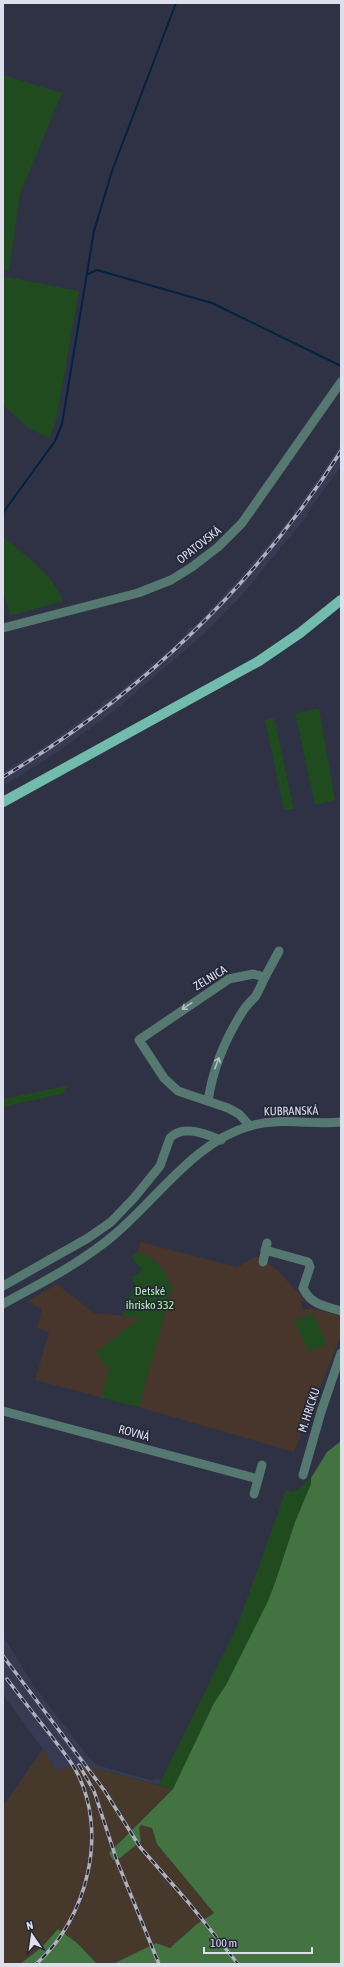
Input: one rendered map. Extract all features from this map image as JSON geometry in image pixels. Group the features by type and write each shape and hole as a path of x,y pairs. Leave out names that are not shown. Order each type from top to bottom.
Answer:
{"main road":[{"path":"3,802 260,661 300,633 341,600"}],"street":[{"name":"OPATOVSKÁ","path":"3,628 138,593 171,580 192,567 218,547 242,523 341,382"},
{"path":"208,1101 212,1076 219,1056 244,1009 256,995 279,951"},
{"name":"ZELNICA","path":"250,1126 239,1114 208,1101 178,1091 164,1078 139,1040 229,979 253,974 265,977"},
{"name":"KUBRANSKÁ","path":"3,1304 37,1286 95,1249 118,1232 173,1177 206,1149 220,1140 250,1126 267,1122 341,1122"},
{"path":"3,1286 88,1238 111,1222 134,1198 160,1166 170,1138 176,1132 195,1132 220,1140"},
{"path":"160,1166 173,1177"},
{"path":"134,1198 143,1207"},
{"path":"88,1238 95,1249"},
{"path":"263,1262 266,1246 308,1262 310,1267 303,1288 306,1294 314,1303 341,1311"},
{"path":"28,1272 37,1286"},
{"name":"M. HRICKU","path":"303,1475 320,1412 341,1354"},
{"name":"ROVNÁ","path":"3,1411 258,1479"},
{"path":"254,1494 262,1465"}],"shaded area":[{"path":"341,444 341,466 307,513 308,515 241,596 203,635 114,711 56,753 3,786 3,772 49,743 100,706 103,701 113,696 147,669 151,663 154,663 187,633 187,630 190,627 194,627 224,595 228,588 231,588 284,526"},
{"path":"141,1242 237,1267 256,1257 261,1257 280,1273 304,1299 301,1303 303,1310 311,1308 341,1316 339,1321 341,1322 341,1336 294,1452 139,1407 35,1380 49,1332 37,1328 42,1309 29,1302 29,1300 57,1284 94,1313 163,1320 172,1287 157,1263 150,1257 137,1252"},
{"path":"3,1636 34,1686 89,1758 97,1765 150,1780 161,1779 159,1785 95,1768 56,1771 43,1749 3,1695"},
{"path":"43,1749 56,1771 67,1766 95,1768 173,1789 109,1853 140,1833 139,1827 142,1825 152,1828 157,1844 214,1913 197,1924 170,1948 156,1943 113,1964 97,1964 58,1929 42,1947 20,1964 3,1964 3,1806"}],"green space":[{"path":"3,75 62,93 20,194 9,272 3,270"},
{"path":"3,276 79,291 56,421 49,438 27,427 3,405"},
{"path":"3,537 45,573 58,591 63,601 10,616 3,590"},
{"path":"319,708 335,800 315,805 295,713"},
{"path":"274,718 294,809 284,810 265,720"},
{"path":"69,1085 62,1094 3,1107 3,1099"},
{"name":"Detské ihrisko 332","path":"137,1252 144,1254 159,1265 172,1287 139,1407 101,1398 109,1370 96,1352 140,1318 122,1316 135,1283 131,1278 142,1270 131,1256"},
{"path":"312,1313 327,1344 309,1352 294,1321"},
{"path":"341,1441 341,1964 113,1964 156,1943 170,1948 197,1924 214,1913 157,1844 152,1828 141,1825 139,1828 141,1841 120,1858 113,1860 109,1853 173,1789 214,1703 226,1685 268,1601 295,1522 311,1484 311,1478 327,1452"},
{"path":"311,1478 311,1484 295,1522 268,1601 226,1685 214,1703 173,1789 159,1785 238,1624 286,1490 294,1492"},
{"path":"58,1929 77,1943 97,1964 20,1964 42,1947"}],"waterway":[{"path":"3,513 55,441 62,424 94,231 112,171 176,3"},
{"path":"88,274 97,270 212,303 341,366"}],"railway":[{"path":"3,777 53,745 101,711 147,674 191,634 233,592 271,547 308,500 341,451"},
{"path":"3,1656 104,1790 140,1847 188,1902 238,1964"},
{"path":"7,1679 73,1765 85,1793 91,1819 91,1846 88,1873 80,1899 69,1923 54,1945 36,1964"},
{"path":"79,1765 94,1791 117,1861 159,1964"}]}
